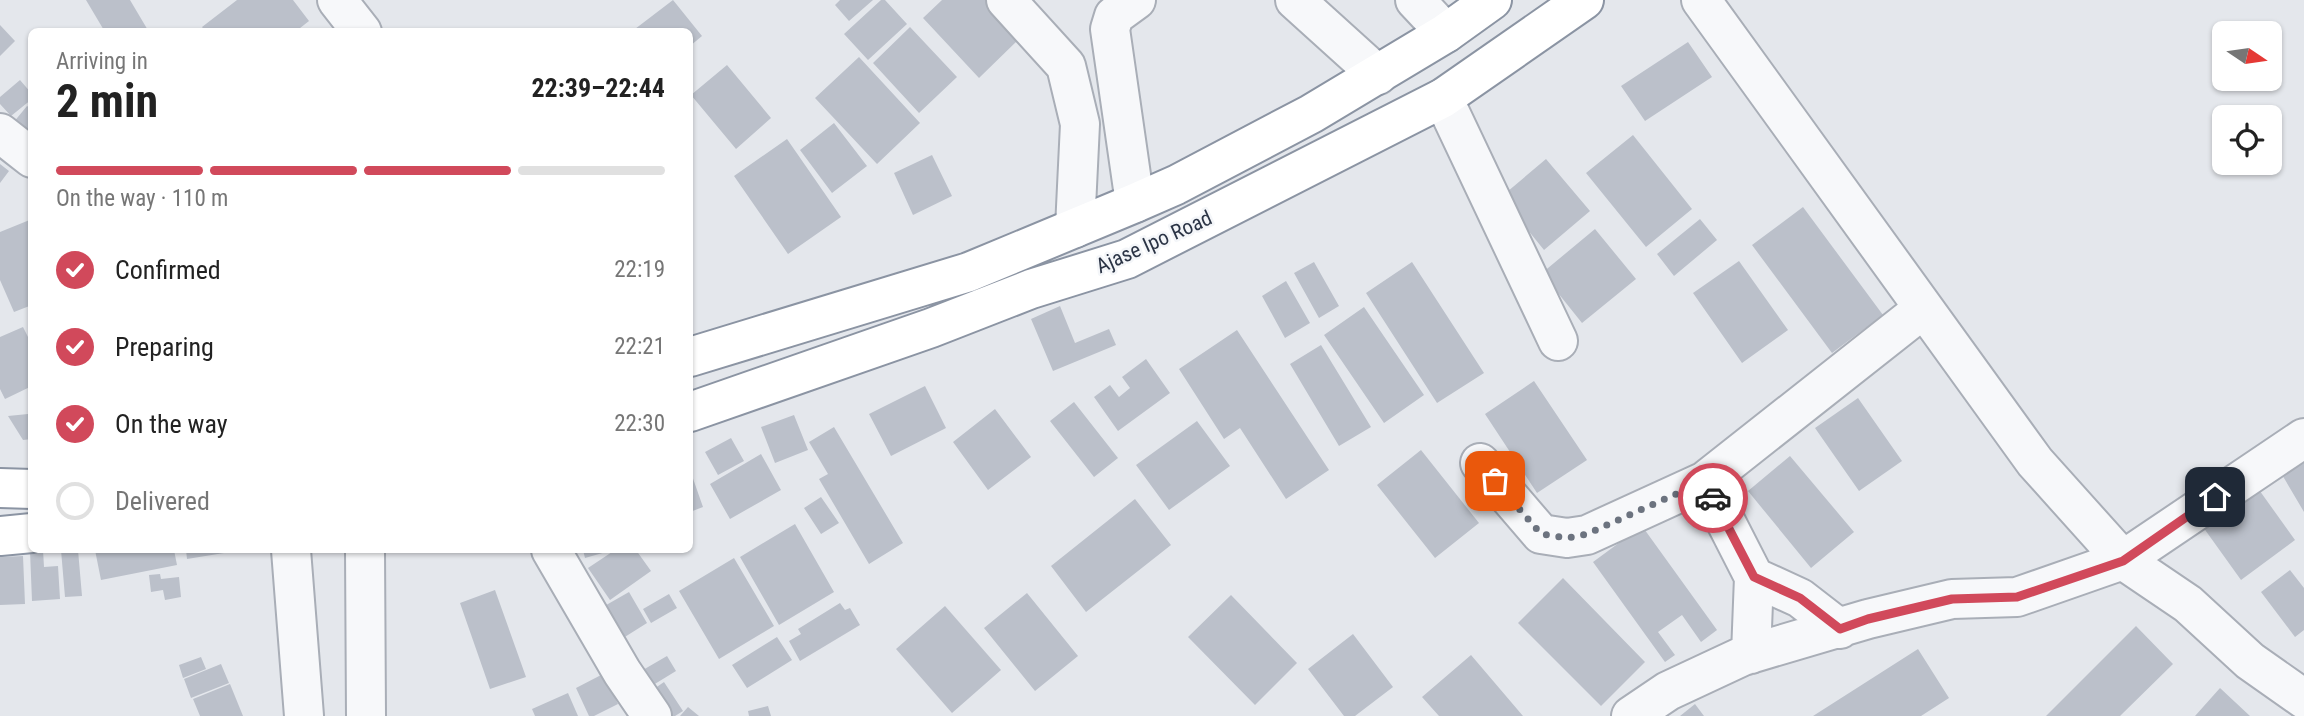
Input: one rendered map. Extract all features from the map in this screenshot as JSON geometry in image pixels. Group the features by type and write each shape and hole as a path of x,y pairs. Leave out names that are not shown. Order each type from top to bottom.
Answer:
{"highway":[{"name":"Ajase Ipo Road","path":"693,356 969,272 1176,185 1300,120 1378,75 1446,33 1492,0"},
{"name":"Ajase Ipo Road","path":"693,411 1031,289 1127,259 1443,98 1584,0"},
{"path":"0,488 28,489"},
{"path":"0,537 28,534"}],"street":[{"path":"337,0 359,28"},
{"path":"1006,0 1066,66 1080,124 1074,228"},
{"path":"1135,203 1110,29 1114,16 1136,0"},
{"path":"1295,0 1378,75"},
{"path":"1415,0 1446,33"},
{"path":"1702,0 2035,462 2123,561 2188,604 2250,661 2304,699"},
{"path":"1443,98 1558,341"},
{"path":"0,133 28,155"},
{"path":"1479,463 1541,534 1567,538 1587,534 1705,481 1923,309"},
{"path":"1630,716 1668,691 1751,654 1868,619 1952,599 2017,597 2123,561 2304,438"},
{"path":"1705,481 1754,577 1751,654"},
{"path":"291,553 304,716"},
{"path":"365,553 366,716"},
{"path":"553,553 622,672 652,716"},
{"path":"1754,577 1800,598 1840,629"}],"building":[{"path":"86,0 130,0 147,28 103,28"},
{"path":"237,0 293,0 309,21 300,28 202,27"},
{"path":"673,0 702,36 693,44 693,28 636,28"},
{"path":"840,0 873,0 849,21 835,5"},
{"path":"881,0 885,0 907,24 868,60 844,34"},
{"path":"942,0 988,0 1022,36 979,78 923,18"},
{"path":"0,25 15,41 0,56"},
{"path":"910,27 957,77 919,113 873,63"},
{"path":"1688,42 1712,77 1645,121 1621,86"},
{"path":"859,57 920,123 877,164 815,98"},
{"path":"727,65 771,118 736,149 693,97 693,93"},
{"path":"20,80 28,89 28,102 11,116 0,104 0,97"},
{"path":"27,106 28,107 28,134 13,123"},
{"path":"834,123 867,166 832,193 800,150"},
{"path":"1633,135 1692,209 1646,247 1586,173"},
{"path":"787,139 841,217 788,254 734,176"},
{"path":"932,155 952,196 913,215 894,173"},
{"path":"1546,159 1590,211 1544,250 1501,197"},
{"path":"0,164 9,171 0,183"},
{"path":"1803,207 1883,315 1832,353 1752,245"},
{"path":"1700,219 1717,240 1674,276 1657,254"},
{"path":"28,221 28,307 14,312 0,280 0,232"},
{"path":"1595,229 1636,279 1582,323 1542,273"},
{"path":"1739,261 1788,330 1742,363 1693,293"},
{"path":"1314,262 1339,306 1319,318 1294,273"},
{"path":"1412,262 1484,373 1437,403 1366,293"},
{"path":"1286,281 1310,323 1285,338 1262,296"},
{"path":"1060,306 1075,343 1109,329 1116,345 1053,371 1031,319"},
{"path":"1364,307 1424,395 1384,423 1324,335"},
{"path":"23,327 28,337 28,388 5,399 0,389 0,337"},
{"path":"1237,330 1329,470 1286,499 1240,428 1224,439 1179,369"},
{"path":"1321,345 1371,427 1339,446 1290,364"},
{"path":"1146,359 1170,393 1118,431 1094,397 1110,385 1119,397 1130,388 1122,377"},
{"path":"1534,381 1587,460 1537,493 1485,414"},
{"path":"925,386 946,428 891,456 869,414"},
{"path":"1858,398 1902,461 1859,491 1815,428"},
{"path":"1074,402 1118,458 1094,477 1050,421"},
{"path":"995,409 1031,457 988,490 953,442"},
{"path":"28,414 28,439 23,440 8,416"},
{"path":"794,415 808,450 775,463 761,427"},
{"path":"1197,421 1230,466 1169,510 1136,465"},
{"path":"834,427 903,543 869,564 819,479 828,474 809,442"},
{"path":"731,438 744,461 718,475 705,452"},
{"path":"1421,450 1479,523 1435,558 1377,485"},
{"path":"761,454 781,490 730,519 710,484"},
{"path":"1790,456 1854,532 1811,568 1748,491"},
{"path":"2304,459 2304,512 2281,473"},
{"path":"693,479 703,507 693,511"},
{"path":"2257,487 2295,540 2241,580 2203,527"},
{"path":"821,497 839,523 821,534 804,508"},
{"path":"1135,499 1171,545 1086,612 1051,566"},
{"path":"795,524 834,592 779,625 740,557"},
{"path":"1642,526 1717,630 1701,642 1682,615 1658,632 1675,655 1665,662 1593,562"},
{"path":"30,553 43,553 44,567 58,566 60,599 32,601"},
{"path":"61,553 78,553 82,596 65,597"},
{"path":"96,553 175,553 177,565 101,580"},
{"path":"186,553 224,553 187,559"},
{"path":"584,553 602,553 585,558"},
{"path":"610,553 638,553 651,571 610,600 588,568"},
{"path":"23,556 25,604 0,605 0,557"},
{"path":"734,558 774,626 719,659 679,591"},
{"path":"2290,570 2304,588 2304,630 2295,637 2261,592"},
{"path":"160,574 161,579 179,577 181,597 165,600 163,590 151,592 149,575"},
{"path":"1563,578 1645,662 1601,706 1518,623"},
{"path":"495,590 526,677 490,689 460,603"},
{"path":"629,592 647,623 620,640 601,608"},
{"path":"1027,593 1078,656 1035,691 984,628"},
{"path":"669,594 677,608 651,623 643,609"},
{"path":"1231,595 1297,663 1255,705 1188,637"},
{"path":"840,603 845,610 850,608 860,625 800,661 789,641 801,634 798,629"},
{"path":"945,606 1001,670 952,713 896,649"},
{"path":"2136,626 2173,664 2120,716 2046,716"},
{"path":"1353,634 1393,687 1355,716 1344,716 1308,669"},
{"path":"777,637 792,660 747,688 732,665"},
{"path":"1918,649 1949,698 1921,716 1813,716"},
{"path":"1471,655 1523,716 1439,716 1422,697"},
{"path":"667,656 676,671 645,690 636,674"},
{"path":"201,657 206,669 183,678 179,665"},
{"path":"221,664 229,683 191,698 184,679"},
{"path":"603,674 618,704 589,716 576,688"},
{"path":"664,682 683,711 675,716 662,716 648,693"},
{"path":"230,684 243,716 200,716 193,699"},
{"path":"2220,688 2250,716 2195,716"},
{"path":"568,693 578,716 535,716 532,709"},
{"path":"1695,704 1704,716 1680,716"},
{"path":"768,706 771,716 749,716 748,711"},
{"path":"688,707 699,716 680,716"}],"way so far":[{"path":"1495,481 1541,534 1567,538 1587,534 1705,481 1713,498"}],"route":[{"path":"1713,498 1754,577 1800,598 1840,629 1868,619 1952,599 2017,597 2123,561 2215,497"}]}
